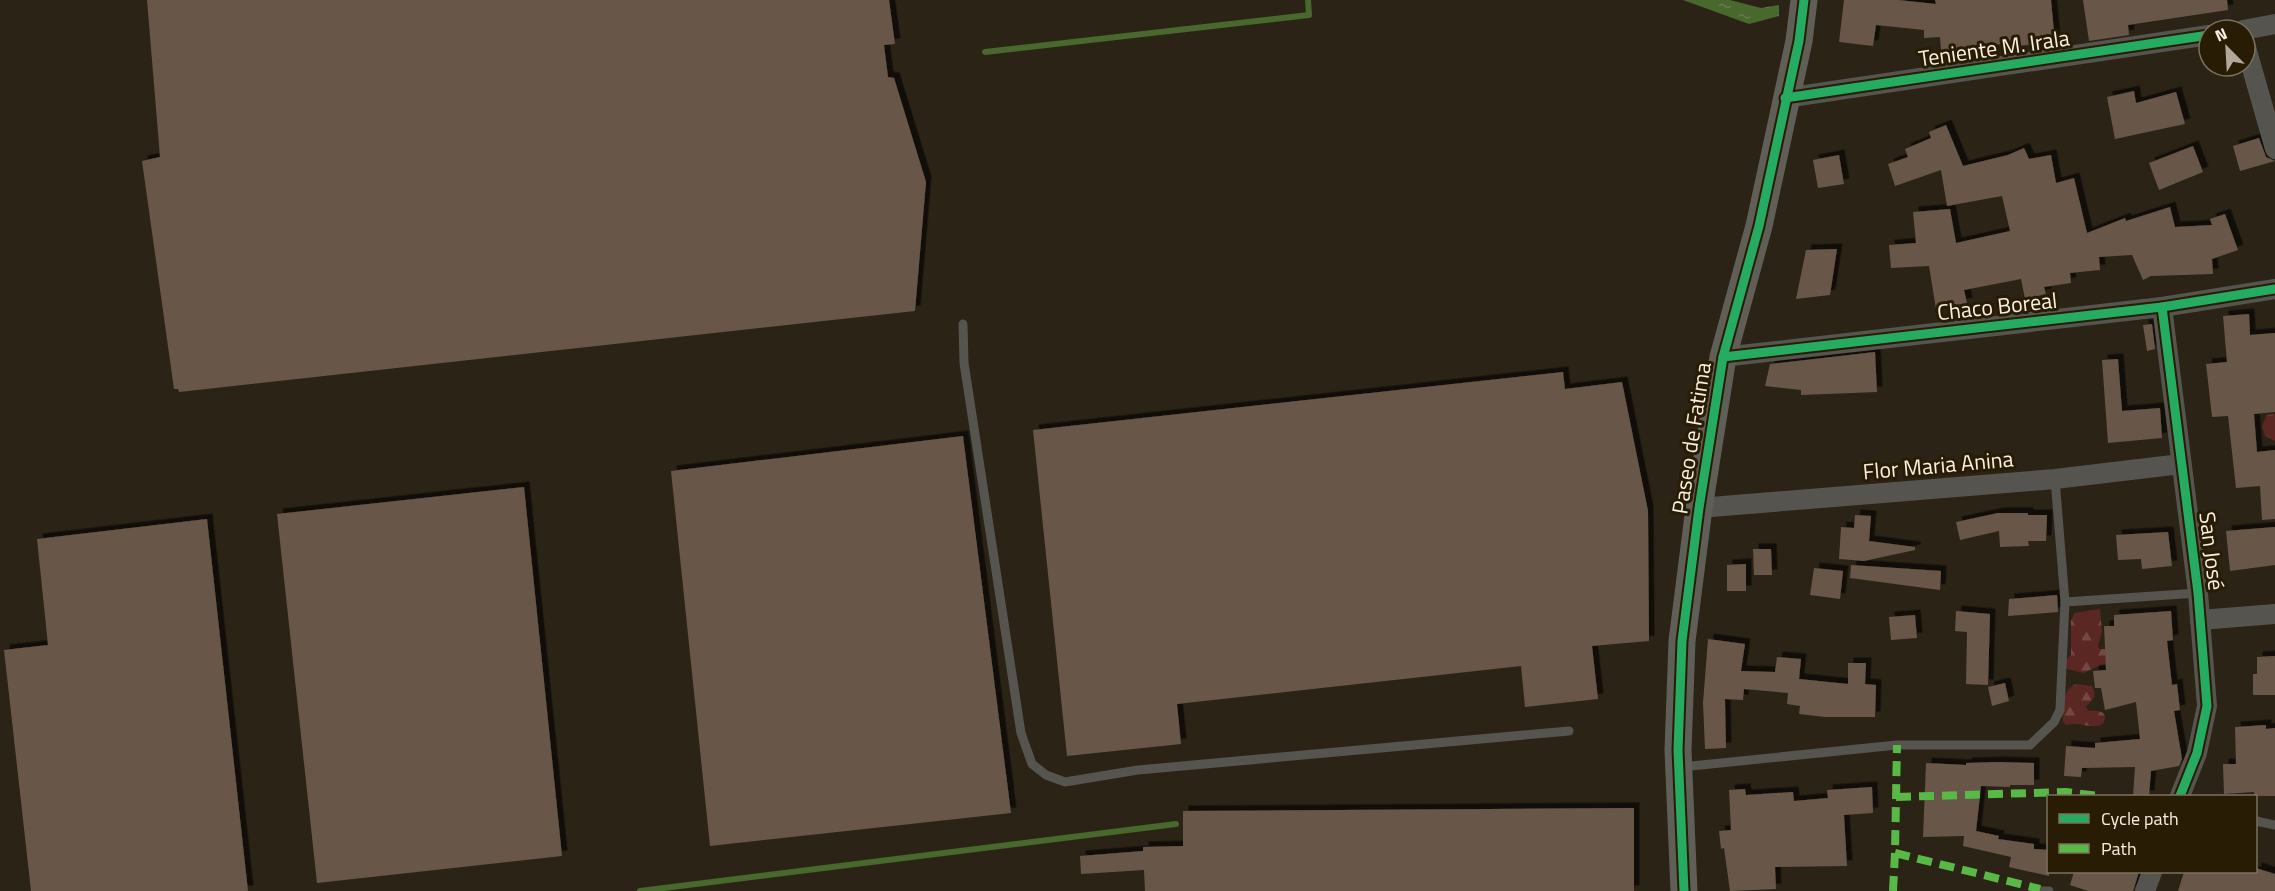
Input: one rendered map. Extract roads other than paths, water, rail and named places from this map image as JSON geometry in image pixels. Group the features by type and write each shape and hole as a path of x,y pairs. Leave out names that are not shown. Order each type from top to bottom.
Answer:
{"street":[{"name":"Paseo de Fatima","path":"1684,891 1679,767 1682,641 1699,508 1723,357 1759,226 1799,41 1804,0"},
{"path":"2257,27 2275,24"},
{"name":"Teniente M. Irala","path":"1785,98 2197,37"},
{"path":"2255,78 2275,149"},
{"name":"Chaco Boreal","path":"1723,357 2162,307 2275,289"},
{"name":"San José","path":"2162,307 2198,593 2207,706 2197,753 2181,795"},
{"name":"Flor Maria Anina","path":"1699,508 2055,479 2181,464"},
{"path":"2200,620 2275,614"},
{"path":"2145,891 2152,873"}],"lane":[{"path":"963,324 964,363 1021,733 1032,764 1046,775 1065,782 1138,770 1569,731"},
{"path":"1679,767 1897,745 2030,745 2054,722 2060,710 2065,602 2055,479"},
{"path":"2065,602 2198,593"},
{"path":"2257,821 2275,825"},
{"path":"2040,891 2049,891"}],"water":[{"path":"1683,0 1730,0 1761,8 1779,5 1779,16 1749,24"}],"waterway":[{"path":"985,52 1309,15 1308,0"},
{"path":"640,891 1176,824"}]}
